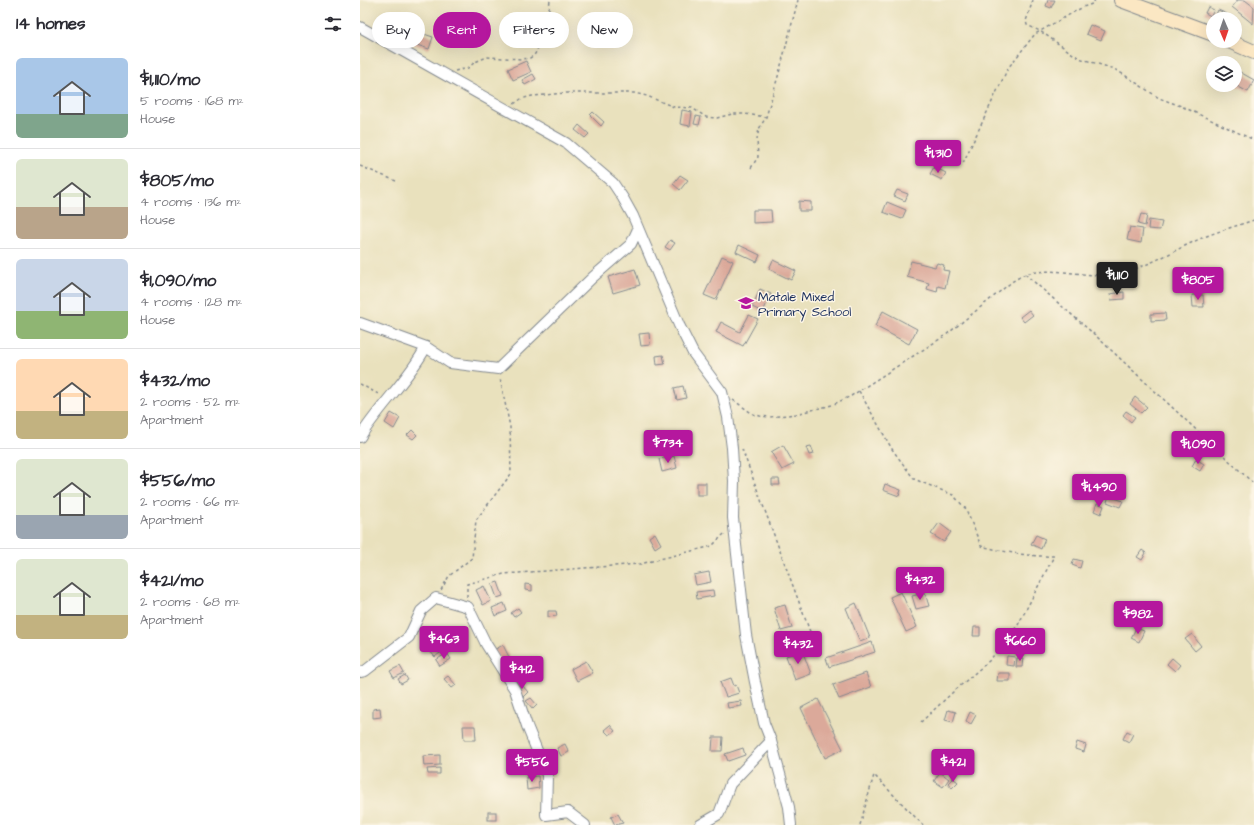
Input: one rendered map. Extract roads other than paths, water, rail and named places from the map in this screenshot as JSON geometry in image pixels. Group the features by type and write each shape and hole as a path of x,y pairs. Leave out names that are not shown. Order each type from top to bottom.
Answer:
{"street":[{"path":"1121,0 1206,31"},
{"path":"360,27 566,143 613,183 623,198 638,229 679,325 693,353 713,382 722,392 728,417 732,448 734,525 749,651 764,723 772,741 789,807 792,825"},
{"path":"1242,47 1254,52"},
{"path":"360,323 426,346 450,363 498,369 593,277 631,244 638,229"},
{"path":"360,437 417,364 426,346"},
{"path":"360,672 365,671 408,637 422,611 436,598 468,607 486,644 515,690 527,726 547,775 546,815 568,812 584,825"},
{"path":"700,825 719,814 730,784 772,741"}],"place":[{"name":"Matale Mixed Primary School","path":"746,303"}]}
